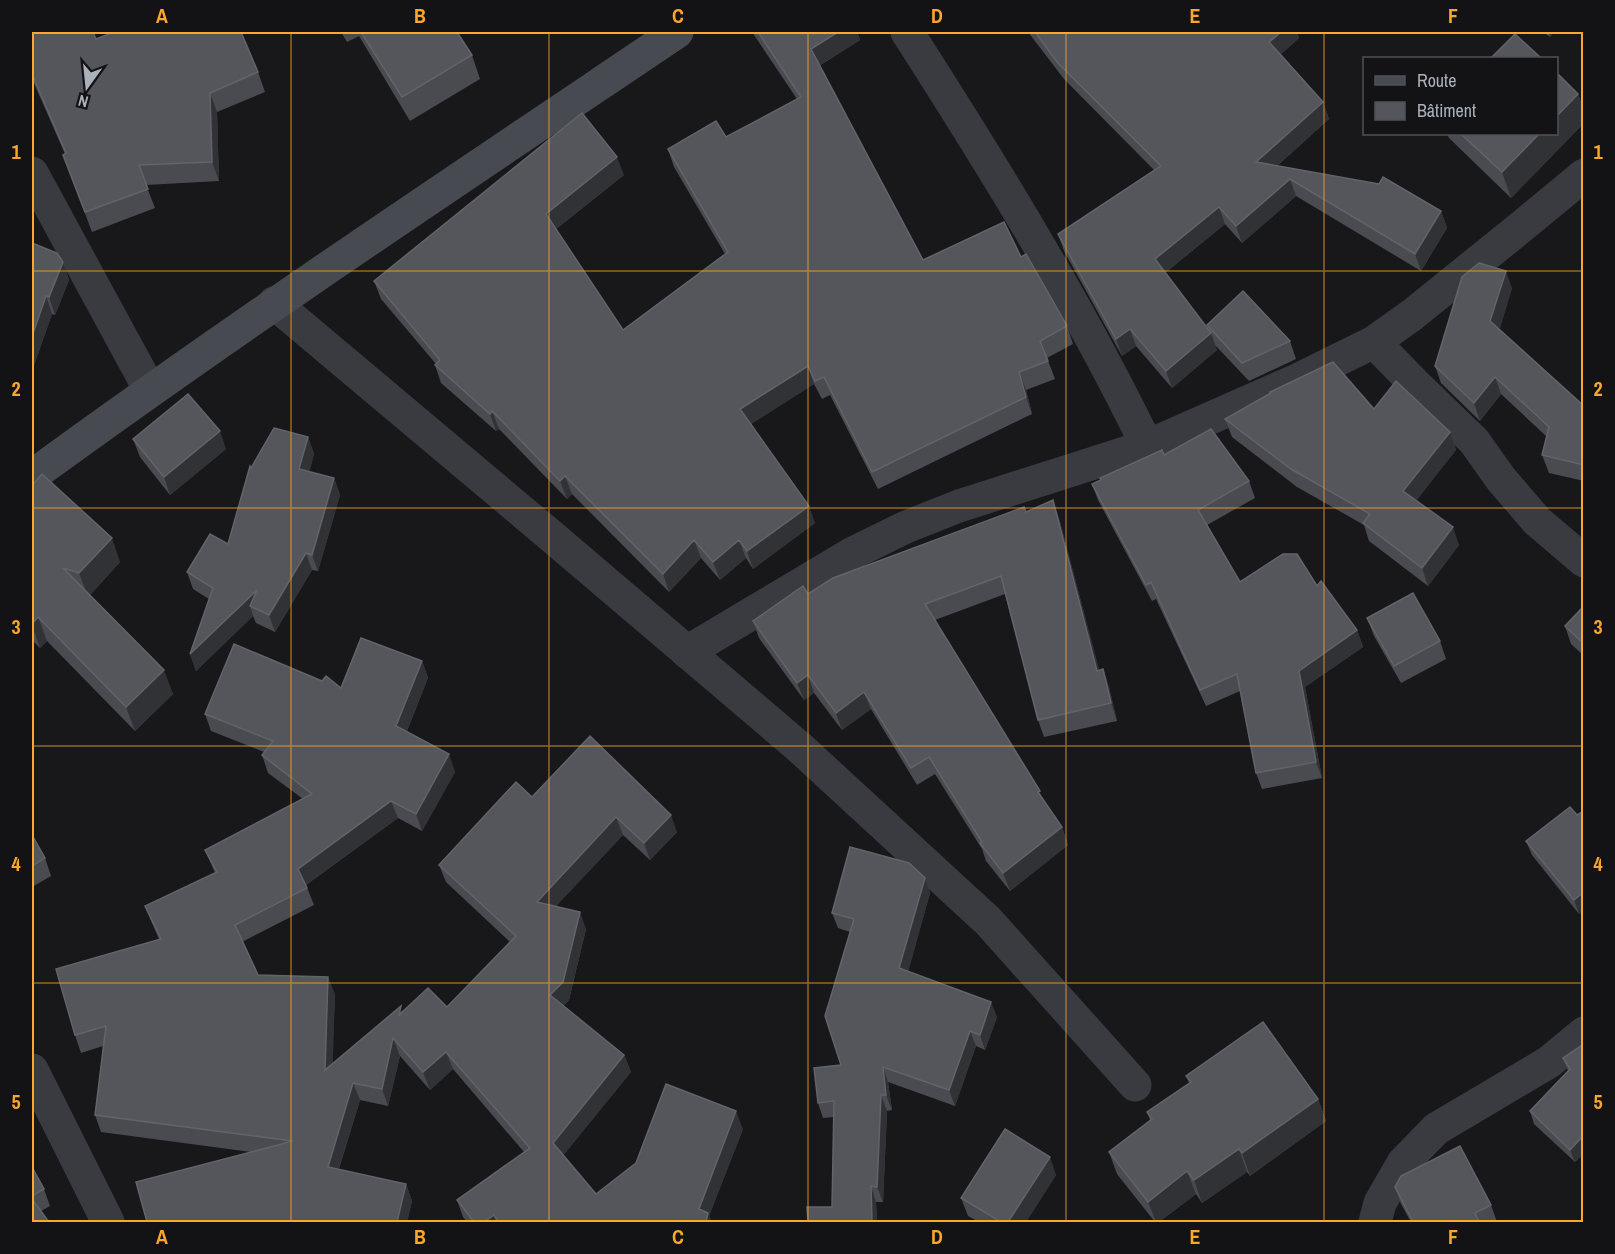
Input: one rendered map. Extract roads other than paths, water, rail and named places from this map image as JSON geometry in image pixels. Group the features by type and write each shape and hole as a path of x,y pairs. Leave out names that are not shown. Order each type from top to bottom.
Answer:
{"street":[{"path":"32,476 274,303 677,32"},
{"path":"906,32 987,157 1116,382 1147,446"},
{"path":"32,173 150,390"},
{"path":"687,652 853,553 906,527 959,506 1147,446 1297,380 1374,342 1421,308 1584,175"},
{"path":"274,303 799,747 988,921 1135,1085"},
{"path":"1374,342 1474,441 1501,479 1537,521 1584,561"},
{"path":"1375,1222 1380,1203 1403,1163 1436,1129 1549,1062 1584,1033"},
{"path":"32,1070 108,1222"}]}
